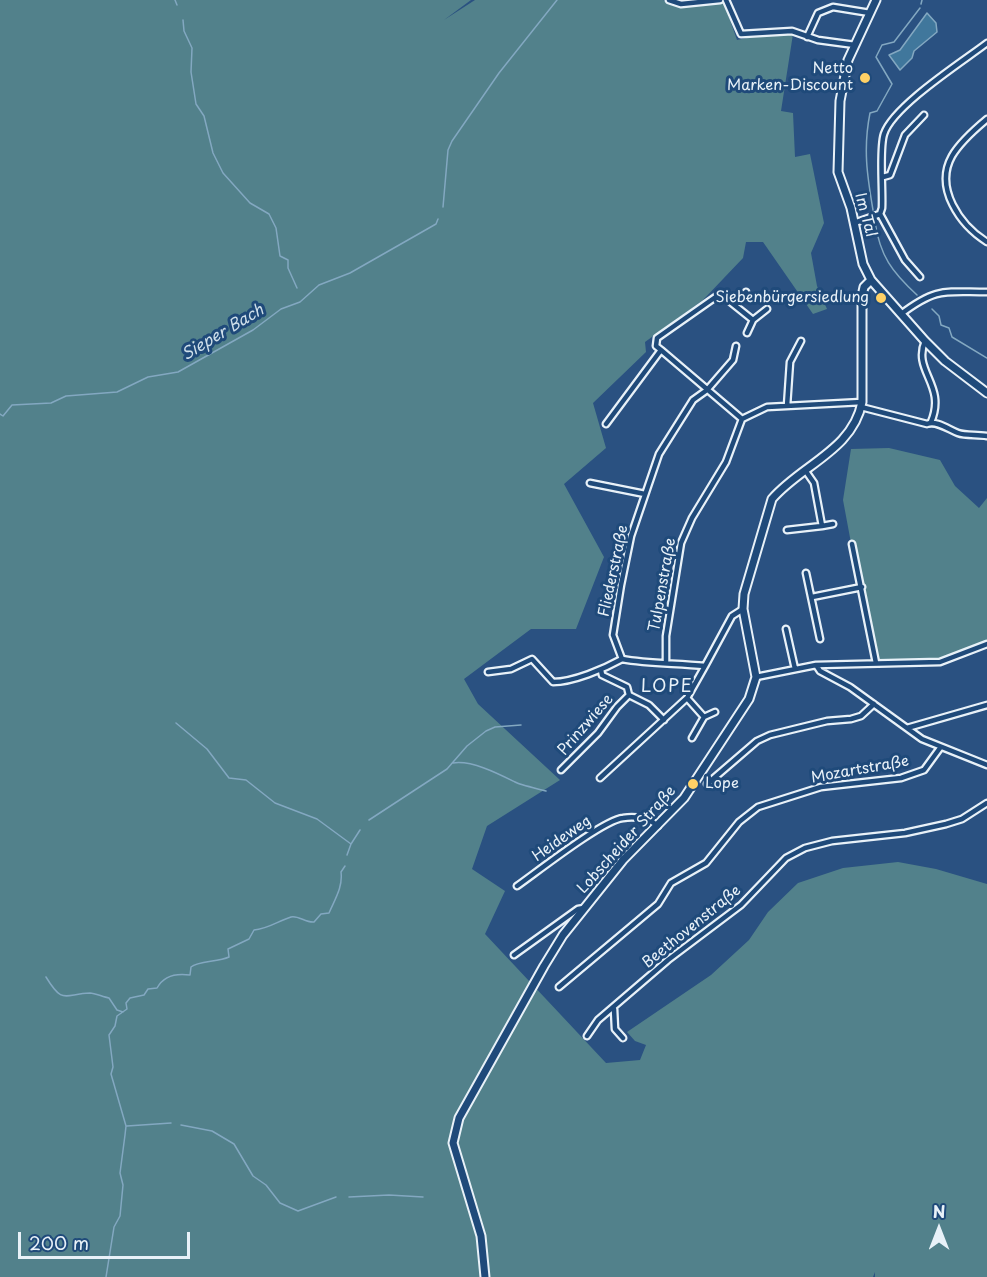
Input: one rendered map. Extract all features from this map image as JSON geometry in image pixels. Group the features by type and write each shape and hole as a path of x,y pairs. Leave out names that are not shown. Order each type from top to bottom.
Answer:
{"street":[{"path":"669,0 681,4 720,0"},
{"path":"726,0 741,34 792,31 807,37 855,45"},
{"name":"Im Tal","path":"876,0 848,60 840,101 838,172 854,223 862,264 871,280 925,341 945,361 987,393"},
{"path":"807,37 818,13 833,8 870,13"},
{"path":"920,278 905,260 880,214 883,136 890,121 987,43"},
{"path":"883,177 890,175 905,135 924,115"},
{"path":"987,119 952,156 946,183 959,217 966,226 987,242"},
{"path":"854,223 880,214"},
{"path":"871,280 864,287 862,296 862,404 846,437 772,499 744,594 742,609 756,677 816,665 940,662 987,644"},
{"path":"735,305 746,292"},
{"path":"901,314 926,295 942,292 987,292"},
{"path":"753,320 723,296 712,299 657,338 656,346 742,419 768,407 862,404 927,424 931,422 950,427 959,434 987,436"},
{"path":"747,333 753,320 767,309"},
{"path":"787,406 790,362 801,341"},
{"path":"925,341 921,351 926,378 934,385 936,394 931,422"},
{"name":"Fliederstraße","path":"622,659 613,635 631,536 659,454 693,400 707,390 733,360 736,346"},
{"path":"606,424 661,350"},
{"name":"Tulpenstraße","path":"666,662 666,636 681,543 692,518 726,462 742,419"},
{"path":"805,470 814,483 822,526"},
{"path":"590,483 645,494"},
{"path":"787,530 833,524"},
{"path":"852,544 876,663"},
{"path":"806,573 820,639"},
{"path":"812,597 862,586"},
{"path":"600,778 687,698 732,616 742,609"},
{"path":"786,629 795,669"},
{"path":"488,672 511,669 532,659 553,682 562,682 601,670 622,659 647,663 666,662 705,666"},
{"path":"816,665 820,671 940,748 987,765"},
{"path":"601,670 602,675 627,687 629,695 649,705 664,720"},
{"name":"Lobscheider Straße","path":"484,1277 482,1236 453,1143 454,1133 483,1071 544,966 584,908 623,860 684,798 749,699 756,677"},
{"name":"Prinzwiese","path":"561,770 598,733 616,706 629,695"},
{"path":"687,698 704,717"},
{"path":"707,783 757,741 770,735 827,721 861,716 874,704"},
{"path":"907,728 987,705"},
{"path":"692,738 704,717 716,712"},
{"name":"Mozartstraße","path":"559,987 658,904 671,884 706,863 740,822 758,807 821,787 901,778 924,770 940,748"},
{"name":"Beethovenstraße","path":"587,1036 598,1020 614,1009 668,960 741,905 786,858 805,848 861,837 905,833 946,824 962,819 987,803"},
{"name":"Heideweg","path":"517,886 604,825 622,818 637,818 652,821 658,826"},
{"name":"Lobscheider Straße","path":"514,955 578,909 584,908"},
{"path":"614,1009 615,1029 622,1038"}],"green space":[{"path":"0,0 471,0 444,20 475,0 663,0 681,7 724,3 737,40 770,33 793,34 781,111 793,113 795,157 810,154 824,223 811,253 817,286 827,309 813,314 763,242 746,242 743,258 703,300 645,342 646,352 593,403 606,448 564,484 604,557 576,629 531,629 464,679 478,704 560,780 487,826 472,869 505,891 485,934 606,1063 640,1060 646,1045 635,1041 627,1032 711,975 749,940 768,912 798,883 843,868 898,862 936,869 987,884 987,1277 875,1277 875,1272 873,1277 0,1277"},
{"path":"889,448 940,460 955,486 979,508 987,498 987,643 940,661 879,660 843,500 851,449"}],"water":[{"path":"927,13 936,23 937,32 914,51 912,58 900,70 889,55 900,50"}],"waterway":[{"path":"175,0 177,5"},
{"path":"443,207 448,150 452,141 499,73 557,0"},
{"path":"921,4 922,0"},
{"path":"873,210 867,162 868,126 870,113 877,111 892,84 876,57 882,45 894,42 920,8"},
{"path":"183,20 184,31 192,48 191,72 196,104 204,116 213,153 223,173 250,203 269,214 276,228 280,256 288,260 288,268 297,288"},
{"name":"Sieper Bach","path":"0,414 3,416 12,405 51,403 66,396 117,392 148,377 178,372 253,330 281,309 300,302 319,285 350,273 436,224 438,219"},
{"path":"875,222 880,245 888,263 917,295"},
{"path":"932,309 939,316 941,325 949,328 952,337 987,358"},
{"path":"176,723 207,749 229,778 246,780 275,803 317,819 351,844"},
{"path":"369,820 447,769 467,746 486,731 495,727 521,725"},
{"path":"453,763 477,766 517,783 546,791"},
{"path":"347,855 360,830"},
{"path":"106,1277 114,1227 120,1216 123,1185 120,1173 126,1126 111,1074 113,1067 109,1035 115,1026 117,1016 127,1009 126,1003 130,998 144,995 148,989 157,988 163,980 180,974 190,975 191,967 194,965 229,957 228,949 249,939 254,930 291,917 314,922 321,914 329,913 338,893 341,872 345,866"},
{"path":"46,977 61,995 90,993 109,998 117,1010 123,1012"},
{"path":"127,1126 171,1123"},
{"path":"181,1125 212,1131 234,1144 253,1176 266,1185 280,1203 298,1211 336,1197"},
{"path":"349,1197 389,1195 423,1197"}],"place":[{"name":"Netto Marken-Discount","path":"865,78"},
{"name":"Siebenbürgersiedlung","path":"881,298"},
{"name":"Lope","path":"693,784"}],"district":[{"name":"LOPE","path":"667,687"}]}
